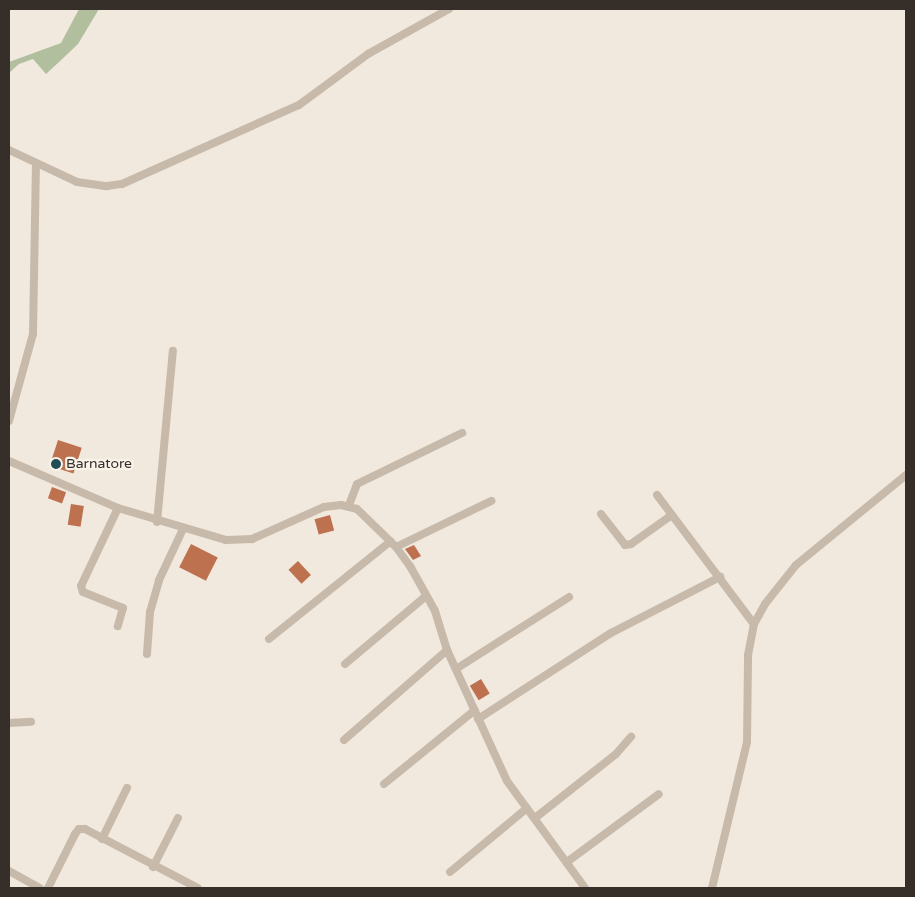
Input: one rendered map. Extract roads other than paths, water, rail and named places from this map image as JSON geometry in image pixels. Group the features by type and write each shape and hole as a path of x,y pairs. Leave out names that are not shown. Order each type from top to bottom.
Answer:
{"street":[{"path":"9,150 77,182 106,186 122,184 299,105 368,54 449,9"},
{"path":"9,421 33,334 36,164"},
{"path":"157,522 173,351"},
{"path":"349,506 357,484 462,433"},
{"path":"9,461 118,508 157,522 226,540 252,539 324,507 349,506 394,544 426,596 447,650 507,781 585,888"},
{"path":"712,888 747,742 748,655 754,624 765,604 796,564 906,474"},
{"path":"657,495 754,624"},
{"path":"270,639 394,544 491,501"},
{"path":"118,508 82,586 83,592 123,608 118,626"},
{"path":"601,514 624,544 631,544 672,515"},
{"path":"147,654 150,612 159,580 183,529"},
{"path":"478,719 628,623 720,577"},
{"path":"345,664 426,596"},
{"path":"456,670 569,597"},
{"path":"344,740 447,650"},
{"path":"384,784 475,710"},
{"path":"9,723 31,722"},
{"path":"535,818 616,754 631,737"},
{"path":"102,839 127,788"},
{"path":"567,862 659,794"},
{"path":"450,872 527,808"},
{"path":"153,867 178,818"},
{"path":"48,888 78,829 85,828 153,867 198,888"},
{"path":"9,871 40,888"}],"place":[{"name":"Barnatore","path":"56,464"}]}
